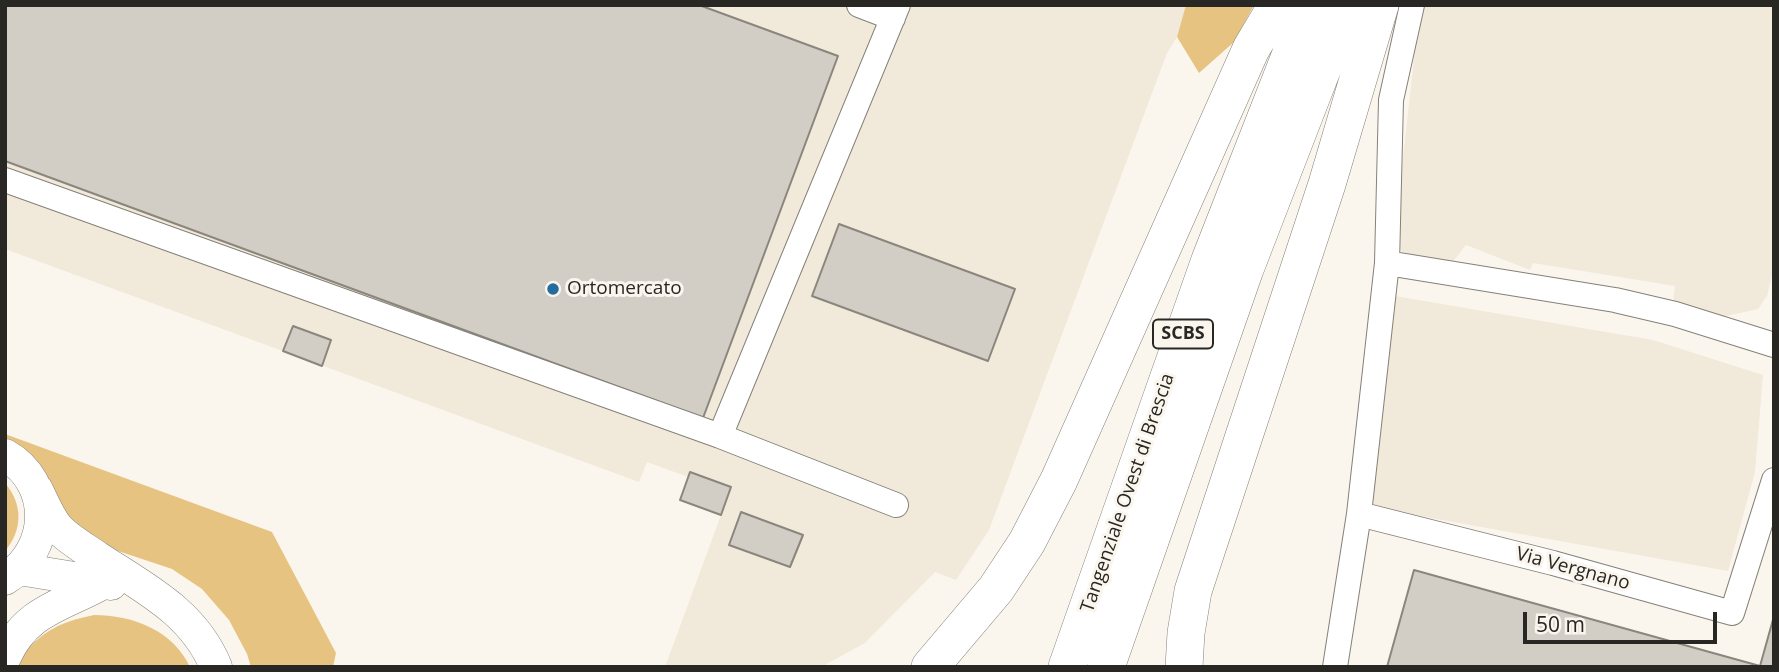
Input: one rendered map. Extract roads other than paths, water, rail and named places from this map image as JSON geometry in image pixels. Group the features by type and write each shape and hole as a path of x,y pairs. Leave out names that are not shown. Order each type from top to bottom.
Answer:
{"highway":[{"path":"920,667 941,654 996,590 1027,542 1059,480 1251,49 1277,5"},
{"name":"Tangenziale Ovest di Brescia","path":"1067,667 1210,260 1310,5"},
{"name":"Tangenziale Ovest di Brescia","path":"1106,667 1245,269 1347,5"},
{"path":"1184,667 1193,591 1327,184 1380,5"}],"main road":[{"path":"5,455 24,470 58,527 139,587 160,596 191,623 209,649 216,667"},
{"path":"12,574 34,550 40,535 42,512 37,490"},
{"path":"12,574 139,587"},
{"path":"5,657 24,626 46,609 103,583"}],"street":[{"path":"720,436 896,11 859,5"},
{"path":"1335,667 1359,514 1387,262 1391,100 1412,5"},
{"path":"5,180 720,436 896,505"},
{"path":"1387,262 1615,300 1675,314 1774,345"},
{"name":"Via Vergnano","path":"1359,514 1553,563 1732,613 1774,480"}],"place":[{"name":"Ortomercato","path":"553,289"}]}
